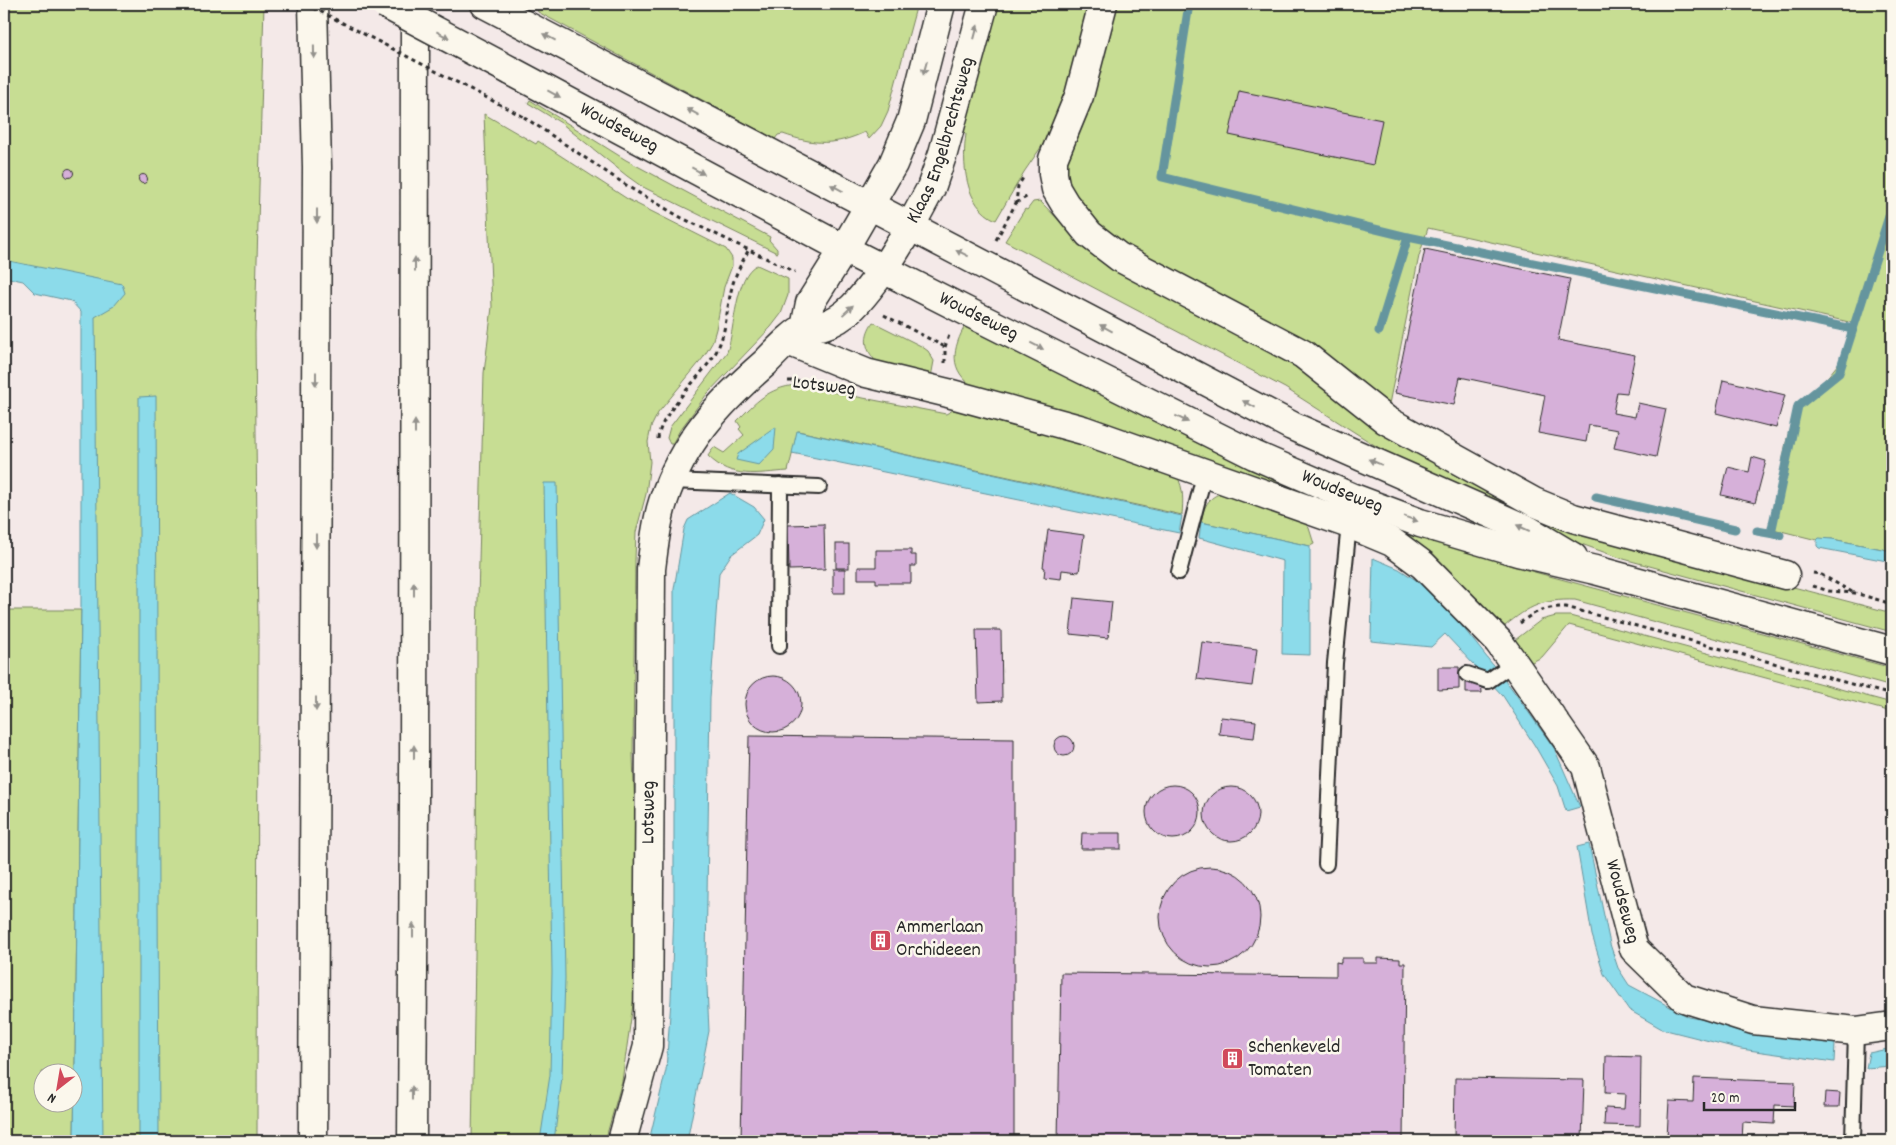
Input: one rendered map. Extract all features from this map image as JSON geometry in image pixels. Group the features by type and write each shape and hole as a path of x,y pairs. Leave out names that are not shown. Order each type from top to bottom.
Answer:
{"main road":[{"path":"313,4 317,167 314,1141"},
{"name":"Woudseweg","path":"385,4 844,249 1254,455 1351,497 1420,523 1509,550 1596,570 1892,650"},
{"path":"412,1141 415,4"},
{"name":"Woudseweg","path":"485,4 1292,426 1528,530 1596,570"},
{"name":"Klaas Engelbrechtsweg","path":"844,249 893,164 911,121 941,4"},
{"name":"Klaas Engelbrechtsweg","path":"884,269 931,188 943,153 984,4"},
{"path":"1103,4 1079,96 1053,159 1056,189 1065,204 1089,234 1119,257 1302,354 1386,420 1534,502 1573,518 1786,575"},
{"path":"797,335 810,303 844,249"},
{"path":"797,335 841,317 884,269"},
{"name":"Woudseweg","path":"797,335 866,373 1083,430 1349,524 1392,542 1423,565 1498,640 1507,667 1586,767 1634,949 1684,998 1753,1020 1856,1030 1892,1026"},
{"name":"Lotsweg","path":"622,1141 648,1046 651,569 657,526 671,481 683,454 698,431 735,390 797,335"}],"lane":[{"path":"1179,572 1204,472"},
{"path":"671,481 819,487"},
{"path":"779,646 780,485"},
{"name":"Woudseweg","path":"1326,864 1335,663 1349,524"},
{"path":"1467,674 1488,681 1507,667"},
{"path":"1853,1141 1856,1030"}],"path":[{"name":"Woudseweg","path":"306,4 524,117 632,190 682,218 820,285"},
{"path":"671,481 661,465 658,444 659,430 715,354 725,328 732,286 749,249"},
{"name":"Woudseweg","path":"856,302 945,347"},
{"name":"Lotsweg","path":"780,383 787,381 809,382"},
{"path":"1786,575 1801,570 1820,574 1855,594"},
{"path":"1786,575 1799,582 1892,604"},
{"path":"1498,640 1536,612 1548,607 1566,607 1892,695"}],"green space":[{"path":"4,4 264,4 255,334 258,631 257,1141 84,1141 89,294 4,262"},
{"path":"535,4 917,4 888,111 881,126 869,139 865,132 834,142 815,142 783,134 778,135 775,139 538,12"},
{"path":"995,4 1091,4 1062,108 1048,137 1024,172 996,220 977,205 971,194 965,170 966,134 961,133"},
{"path":"1114,4 1892,4 1892,551 1832,539 1817,540 1773,529 1782,462 1790,426 1803,400 1824,381 1842,359 1858,324 1428,228 1419,256 1388,409 1118,239 1095,221 1081,206 1071,190 1066,175 1068,153"},
{"path":"530,100 626,160 770,237 769,240 777,249 777,253 641,186 561,123 528,103"},
{"path":"484,114 536,144 538,141 629,200 726,249 732,258 732,266 724,287 712,343 703,358 658,413 651,427 648,442 650,462 646,494 636,532 635,560 633,756 638,902 636,983 622,1081 605,1141 472,1141 476,894 477,637 484,373 492,307"},
{"path":"1040,201 1083,245 1270,348 1313,376 1362,419 1377,429 1596,535 1892,613 1892,632 1620,558 1573,541 1387,453 1285,388 1005,241 1025,209 1027,210 1033,202"},
{"path":"757,265 788,279 788,295 781,314 707,394 672,444 670,444 667,438 670,427 727,352 744,279 750,270"},
{"path":"873,322 928,351 934,361 931,377 872,362 874,359 868,350 866,341"},
{"path":"966,324 1397,527 1512,566 1892,668 1892,687 1575,600 1554,601 1537,605 1500,628 1428,560 975,388 960,374 955,359 958,342"},
{"path":"796,385 946,414 957,408 1047,429 1177,476 1182,490 1182,515 798,431 788,471 736,472 717,464 708,456 714,447 724,453 744,435 739,429 741,427 737,421 763,397 778,389"},
{"path":"1227,492 1302,520 1309,528 1314,544 1310,546 1201,522 1208,502 1221,493"},
{"path":"4,610 81,610 75,1062 32,1062 32,1112 74,1112 74,1141 4,1141"},
{"path":"1556,616 1570,616 1892,703 1892,712 1569,625 1542,657 1526,665 1515,640 1541,620"}],"water":[{"path":"4,260 122,284 125,293 114,306 95,317 103,1141 74,1141 74,1112 82,1112 82,1062 75,1062 81,610 81,312 71,301 35,293 23,281 4,277"},
{"path":"156,396 159,1141 139,1141 139,397"},
{"path":"776,427 774,449 759,465 736,460 738,454"},
{"path":"797,431 1182,516 1179,533 792,453"},
{"path":"544,483 557,483 565,978 562,1077 554,1141 540,1141 550,1075 552,972"},
{"path":"730,493 754,507 764,519 757,535 731,555 719,573 710,698 706,964 709,1031 687,1141 649,1141 666,1070 671,1000 674,908 674,589 684,529 688,520"},
{"path":"1201,522 1310,546 1310,655 1282,654 1283,561 1199,538"},
{"path":"1819,538 1892,551 1892,562 1819,548 1817,540"},
{"path":"1373,558 1399,569 1422,584 1450,611 1512,689 1554,748 1580,807 1566,811 1558,786 1503,696 1445,634 1431,647 1371,641"},
{"path":"1589,844 1610,944 1618,968 1629,985 1689,1017 1835,1044 1834,1062 1741,1049 1662,1029 1629,1010 1604,974 1592,935 1577,847"},
{"path":"1892,1048 1892,1066 1866,1068 1869,1053"}],"building":[{"path":"1239,91 1382,120 1373,165 1229,135"},
{"path":"69,168 74,173 69,178 64,173"},
{"path":"143,174 148,179 143,184 138,179"},
{"path":"1425,249 1570,279 1558,340 1635,355 1627,393 1617,392 1613,413 1635,417 1638,403 1666,409 1656,457 1614,448 1618,430 1589,425 1586,442 1538,433 1545,395 1460,377 1454,405 1395,393"},
{"path":"1723,380 1785,395 1776,428 1716,413"},
{"path":"1752,457 1766,461 1755,503 1721,495 1728,467 1749,472"},
{"path":"824,524 825,569 789,570 788,525"},
{"path":"1048,530 1084,535 1079,572 1062,570 1061,579 1044,577 1045,568 1043,567"},
{"path":"836,544 849,544 849,568 836,568"},
{"path":"876,550 911,550 911,555 916,555 916,566 911,566 911,583 876,583 876,579 858,579 858,567 876,567"},
{"path":"833,569 845,569 845,593 833,593"},
{"path":"1074,598 1112,602 1108,638 1070,634"},
{"path":"976,630 1001,630 1002,701 978,702"},
{"path":"1202,642 1257,649 1252,686 1197,679"},
{"path":"1438,667 1459,667 1459,689 1438,690"},
{"path":"773,676 788,681 796,689 801,704 796,719 788,727 773,732 758,727 750,719 745,704 750,689 758,681"},
{"path":"1466,679 1481,679 1482,693 1466,693"},
{"path":"1221,717 1256,721 1254,738 1219,734"},
{"name":"Ammerlaan Orchideeen","path":"749,736 1014,739 1014,1141 741,1141"},
{"path":"1064,736 1071,739 1074,746 1071,753 1064,756 1057,753 1054,746 1057,739"},
{"path":"1173,785 1183,787 1192,793 1198,802 1200,812 1198,822 1192,831 1183,837 1173,839 1163,837 1154,831 1148,822 1146,812 1148,802 1154,793 1163,787"},
{"path":"1226,787 1236,787 1246,791 1254,799 1258,814 1254,829 1246,837 1236,841 1226,841 1216,837 1208,829 1204,819 1204,809 1208,799 1216,791"},
{"path":"1082,833 1121,833 1121,849 1081,849"},
{"path":"1210,867 1220,868 1238,875 1252,889 1259,907 1259,927 1252,945 1238,959 1220,966 1210,967 1200,966 1182,959 1168,945 1161,927 1160,917 1161,907 1168,889 1182,875 1200,868"},
{"name":"Schenkeveld Tomaten","path":"1341,958 1363,958 1363,963 1378,963 1378,958 1400,959 1400,963 1405,963 1403,1141 1058,1141 1061,973 1336,976 1336,962 1341,963"},
{"path":"1606,1056 1641,1057 1640,1126 1604,1125 1605,1108 1624,1109 1625,1094 1605,1093"},
{"path":"1455,1078 1584,1080 1582,1141 1454,1140"},
{"path":"1694,1078 1795,1082 1794,1106 1775,1105 1774,1124 1743,1122 1742,1140 1667,1137 1669,1101 1693,1102"},
{"path":"1825,1092 1840,1093 1839,1107 1824,1107"},
{"path":"1667,1137 1764,1141 1667,1141"}],"waterway":[{"path":"1189,4 1162,177 1408,237 1853,329"},
{"path":"1771,533 1798,406 1839,373 1892,207"},
{"path":"1379,331 1408,237"},
{"path":"1596,497 1735,529"},
{"path":"1757,531 1780,535"}],"place":[{"name":"Ammerlaan Orchideeen","path":"880,940"},
{"name":"Schenkeveld Tomaten","path":"1232,1059"}]}
